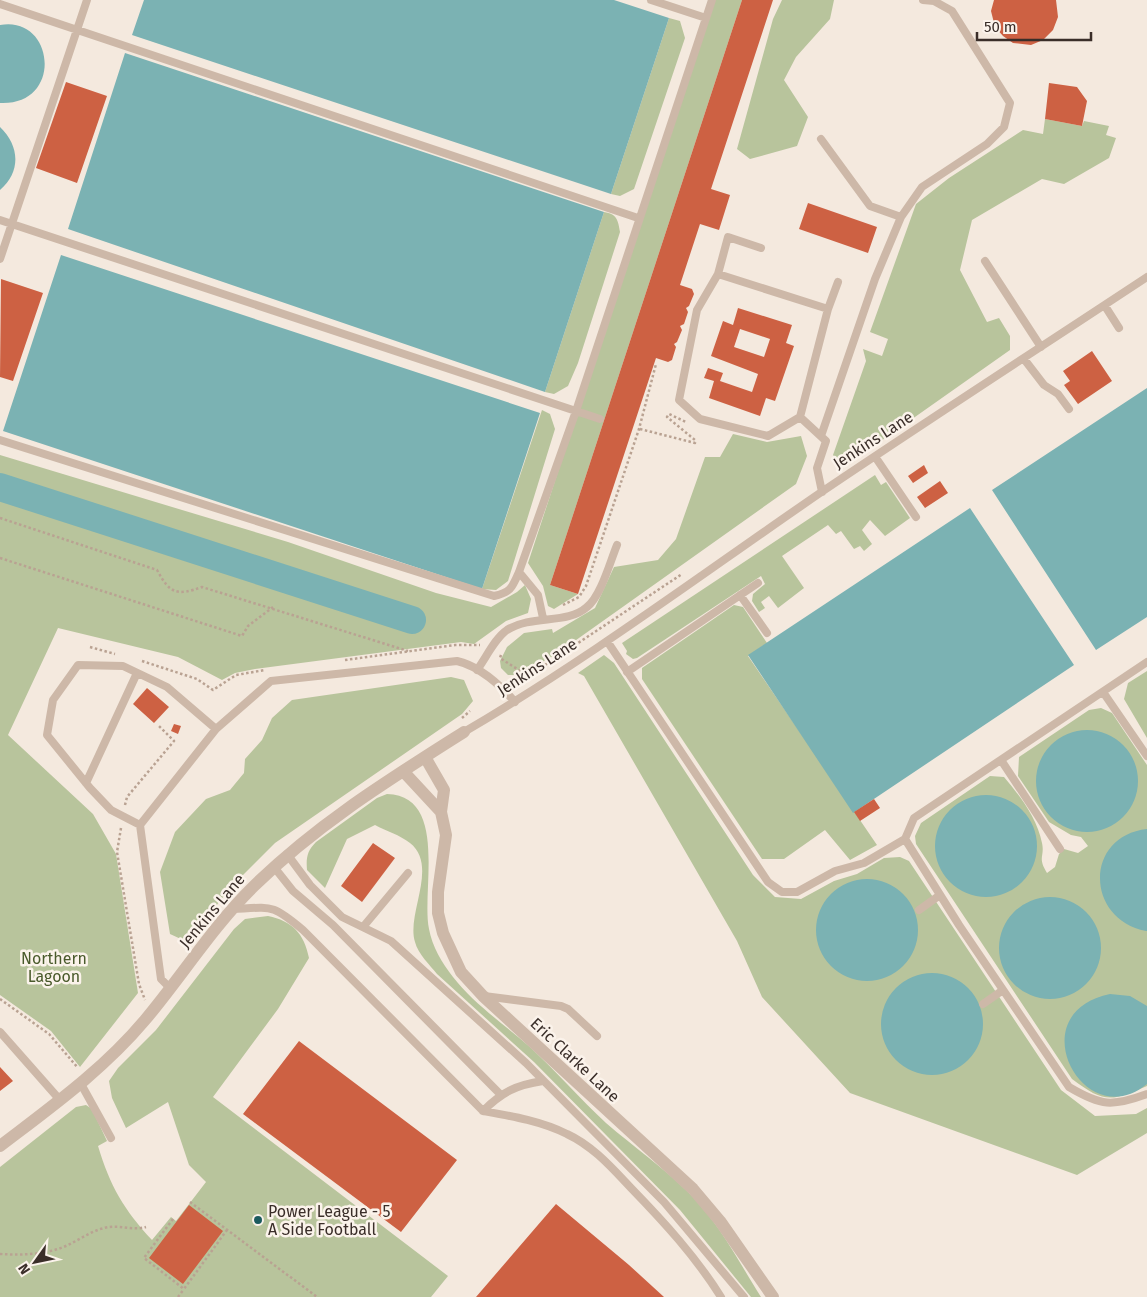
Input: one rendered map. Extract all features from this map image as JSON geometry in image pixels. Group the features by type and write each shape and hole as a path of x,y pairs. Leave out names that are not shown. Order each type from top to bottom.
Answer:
{"street":[{"name":"Jenkins Lane","path":"0,1146 81,1084 116,1052 170,988 212,933 287,854 347,807 425,757 460,727"},
{"name":"Eric Clarke Lane","path":"425,757 444,790 441,812 446,835 438,892 438,913 442,933 462,972 483,996 693,1189 720,1221 773,1297"},
{"path":"403,771 441,812"}],"lane":[{"path":"0,259 87,0"},
{"path":"651,0 706,18"},
{"path":"0,440 494,596 507,593 513,586 519,572 576,411 638,218 712,0"},
{"path":"821,436 876,279 901,217 922,187 988,144 1004,126 1010,103 952,11 934,1 923,0"},
{"path":"0,4 638,218"},
{"path":"821,139 870,206 901,217"},
{"path":"0,220 600,419"},
{"path":"761,248 728,237 718,274 698,310 679,400 700,419 768,436 800,417 828,309 838,282"},
{"path":"984,261 1041,347"},
{"path":"718,274 828,309"},
{"name":"Jenkins Lane","path":"460,727 515,702 607,641 822,492 1147,277"},
{"path":"1105,306 1119,328"},
{"path":"1024,359 1044,385 1058,394 1069,409"},
{"path":"800,417 826,441 817,468 822,492"},
{"path":"876,458 916,517"},
{"path":"477,670 506,631 526,622 573,615 588,607 596,595 617,545"},
{"path":"519,572 538,595 543,618"},
{"path":"627,672 758,583"},
{"path":"740,595 767,633"},
{"path":"607,641 768,882 782,892 797,892 835,872 864,863 904,839 914,818 1147,662"},
{"path":"170,988 161,979 140,825 216,729 270,681 442,662 463,663 503,688 515,702"},
{"path":"140,825 111,810 46,735 53,700 78,665 123,666 166,687 216,729"},
{"path":"86,783 137,673"},
{"path":"1103,692 1147,756"},
{"path":"1000,760 1060,849"},
{"path":"904,839 1068,1087 1089,1099 1112,1104 1147,1094"},
{"path":"287,854 310,885 342,917 391,941 526,1063 664,1202 744,1297"},
{"path":"274,867 293,891 333,925 500,1094"},
{"path":"363,927 408,873"},
{"path":"919,910 940,895"},
{"path":"233,909 270,907 282,912 303,930 483,1111 520,1118 557,1130 587,1146 606,1161 672,1232 721,1297"},
{"path":"982,1004 1003,990"},
{"path":"483,996 561,1006 568,1009 597,1036"},
{"path":"0,1032 60,1100"},
{"path":"483,1111 500,1094 530,1083 543,1081"},
{"path":"81,1084 111,1138"}],"path":[{"path":"560,618 558,608 579,597 586,586 640,429 656,364"},
{"path":"640,429 694,443 696,440 667,417 669,414 702,430 706,421"},
{"path":"0,518 156,570 167,586 175,592 186,593 202,586 418,654"},
{"path":"0,558 242,636 248,626 273,607"},
{"path":"90,647 118,654"},
{"path":"136,659 197,679 210,686"},
{"path":"460,727 470,711"},
{"path":"0,999 49,1034 74,1064"},
{"path":"190,1202 317,1297"},
{"path":"173,1219 144,1258 184,1289"},
{"path":"0,1254 27,1255 59,1249 79,1238 104,1228 121,1225 136,1230 146,1227"},
{"path":"178,1297 227,1230"}],"green space":[{"path":"713,0 742,0 550,585 578,594 554,609 548,606 543,586 528,563"},
{"path":"782,0 834,0 830,19 796,57 784,80 808,117 797,146 750,159 737,149 773,19"},
{"path":"669,18 680,21 685,38 634,189 620,196 611,194"},
{"path":"1045,119 1082,126 1084,121 1109,126 1106,135 1116,138 1109,158 1064,184 1042,179 972,220 960,270 987,322 999,318 1010,336 1010,350 844,467 833,455 866,361 863,349 882,356 888,339 870,332 916,204 949,178 1023,130 1043,134"},
{"path":"604,212 612,214 616,218 620,232 578,363 568,386 554,394 545,392"},
{"path":"542,410 550,414 555,429 508,581 496,590 482,589"},
{"path":"733,434 767,442 801,436 807,456 796,484 555,655 518,675 508,675 501,668 500,661 507,647 524,633 552,629 553,633 595,608 614,567 658,560 676,539 705,457 720,457"},
{"name":"Northern Lagoon","path":"0,455 288,542 436,593 491,607 517,592 525,585 531,599 528,613 506,621 474,644 461,642 255,669 235,673 222,680 178,657 58,628 8,735 93,814 116,854 138,993 80,1067 51,1031 0,995"},
{"path":"875,475 881,485 886,482 910,518 885,536 870,520 862,530 872,544 864,551 860,546 854,549 841,531 836,534 828,525 782,556 804,588 778,608 769,596 761,602 765,608 759,612 752,601 753,594 765,584 761,576 637,658 633,659 626,654 627,651 622,643"},
{"path":"734,605 743,607 767,643 748,656 877,845 850,860 825,830 784,859 762,859 642,679 642,668"},
{"path":"604,655 614,663 753,875 775,897 801,899 834,881 857,874 884,858 900,857 909,861 1061,1090 1095,1116 1136,1114 1147,1108 1147,1133 1077,1175 850,1093 762,997 737,941 584,676 578,673"},
{"path":"1147,671 1147,738 1124,699 1128,683"},
{"path":"451,677 464,680 473,701 462,714 275,843 231,887 190,939 183,940 170,934 160,872 175,832 206,799 230,790 244,773 245,759 262,740 272,718 292,700"},
{"path":"1101,708 1112,713 1147,765 1147,1086 1125,1095 1108,1098 1092,1092 1072,1079 916,844 915,836 921,823 990,776 1004,777 1032,816 1040,834 1043,848 1042,864 1047,873 1055,867 1059,854 1064,849 1078,853 1088,846 1081,837 1071,835 1049,822 1018,776 1019,757 1089,710"},
{"path":"387,794 406,799 419,811 425,828 428,848 427,912 430,935 441,960 449,972 470,996 531,1048 606,1123 690,1194 719,1230 761,1297 751,1297 680,1210 534,1062 437,974 424,959 415,942 413,931 422,877 422,864 418,853 410,843 375,825 347,839 325,888 307,870 308,855 316,842 377,798"},
{"path":"268,916 284,921 296,929 304,942 309,958 278,1009 213,1097 448,1276 431,1297 0,1297 0,1167 76,1107 86,1105 92,1109 107,1141 98,1146 113,1185 133,1218 152,1240 171,1217 176,1221 206,1182 189,1165 168,1102 126,1128 112,1098 109,1081 118,1068 156,1030 234,929 245,919"}],"water":[{"path":"144,0 614,0 669,18 611,194 132,35"},
{"path":"0,25 18,26 32,33 41,46 45,61 43,77 35,91 21,100 0,103"},
{"path":"125,53 604,212 545,392 68,229"},
{"path":"0,127 7,134 11,142 14,151 15,167 7,183 0,190"},
{"path":"61,255 540,413 482,589 3,431"},
{"path":"1147,388 1147,617 1096,650 992,490"},
{"path":"970,508 1074,665 853,813 748,655"},
{"path":"1087,730 1106,734 1123,745 1134,762 1138,781 1134,800 1123,817 1106,828 1087,832 1068,828 1051,817 1040,800 1036,781 1040,762 1051,745 1068,734"},
{"path":"986,795 1005,799 1022,810 1033,827 1037,846 1033,865 1022,882 1005,893 986,897 967,893 950,882 939,865 935,846 939,827 950,810 967,799"},
{"path":"1147,829 1146,931 1126,923 1112,911 1103,895 1100,878 1103,861 1112,846 1126,835"},
{"path":"867,879 886,883 903,894 914,911 918,930 914,949 903,966 886,977 867,981 848,977 831,966 820,949 816,930 820,911 831,894 848,883"},
{"path":"1050,897 1069,901 1086,912 1097,929 1101,948 1097,967 1086,984 1069,995 1050,999 1031,995 1014,984 1003,967 999,948 1003,929 1014,912 1031,901"},
{"path":"932,973 951,977 968,988 979,1005 983,1024 979,1043 968,1060 951,1071 932,1075 913,1071 896,1060 885,1043 881,1024 885,1005 896,988 913,977"},
{"path":"1110,994 1130,996 1147,1006 1147,1084 1124,1096 1102,1095 1083,1083 1070,1066 1065,1045 1068,1023 1083,1005"}],"building":[{"path":"742,0 773,0 711,189 730,195 719,230 700,224 680,285 692,289 694,294 689,306 686,308 688,312 684,324 680,326 682,330 677,342 674,344 676,347 672,360 668,362 656,358 578,594 550,585"},
{"path":"994,0 1056,0 1058,17 1053,30 1043,40 1031,45 1013,43 995,27 991,11"},
{"path":"66,82 107,96 77,183 36,168"},
{"path":"1049,83 1077,87 1087,101 1082,126 1045,119"},
{"path":"808,203 877,227 868,253 799,229"},
{"path":"1,279 43,293 13,381 0,377"},
{"path":"738,308 792,325 786,343 794,346 775,401 766,398 760,416 709,398 714,381 704,378 708,368 723,373 720,381 752,392 758,374 711,356 723,321 733,325","holes":["740,329 770,339 764,357 734,347"]},
{"path":"1092,351 1112,381 1078,404 1064,385 1070,381 1063,371"},
{"path":"924,465 928,473 913,483 908,476"},
{"path":"940,481 948,493 925,508 917,497"},
{"path":"147,688 169,707 154,723 133,704"},
{"path":"174,724 181,726 178,734 171,731"},
{"path":"874,799 880,808 860,821 854,812"},
{"path":"373,843 395,858 362,902 341,886"},
{"path":"299,1041 457,1160 401,1232 243,1114"},
{"path":"0,1067 13,1081 0,1091"},
{"path":"556,1204 629,1265 664,1297 476,1297"},
{"path":"189,1205 223,1231 183,1284 149,1258"}],"waterway":[{"path":"0,487 412,620"}],"place":[{"name":"Power League - 5 A Side Football","path":"258,1220"}]}
